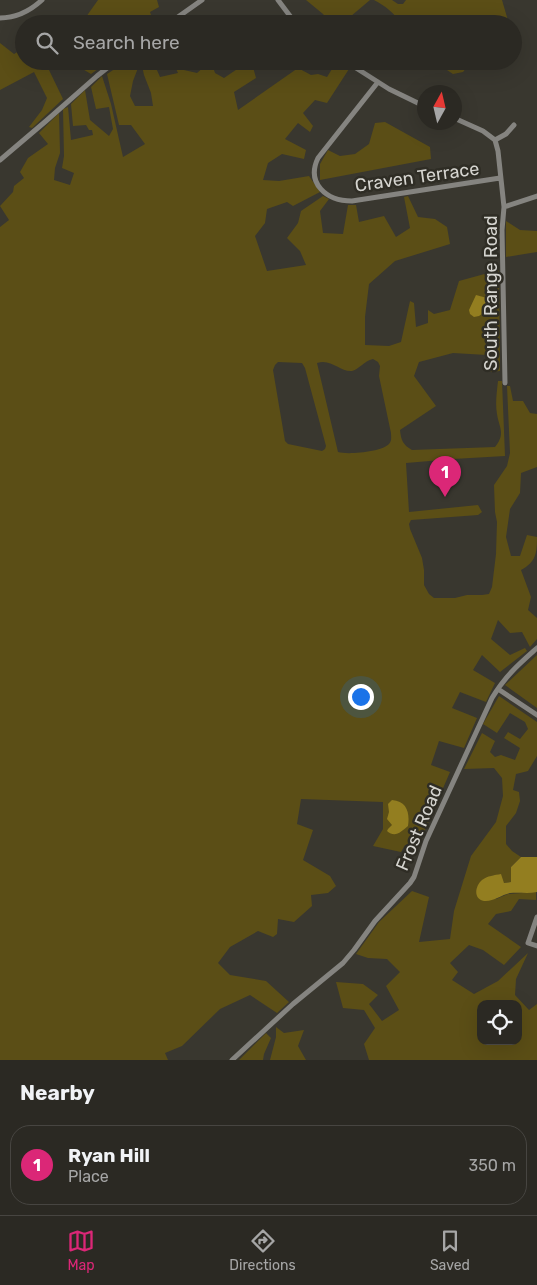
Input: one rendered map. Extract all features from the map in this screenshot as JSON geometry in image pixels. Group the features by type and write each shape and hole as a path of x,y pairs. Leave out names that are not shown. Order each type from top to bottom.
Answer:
{"street":[{"path":"18,15 25,13 42,0"},
{"path":"181,15 202,0"},
{"path":"278,0 289,15"},
{"path":"0,18 15,16"},
{"path":"0,160 105,70"},
{"path":"359,70 417,102"},
{"name":"Craven Terrace","path":"378,82 318,158 314,168 315,178 324,192 336,199 352,201 500,178"},
{"path":"462,122 483,131 495,140 498,151 504,207"},
{"path":"495,140 506,134 514,125"},
{"name":"South Range Road","path":"505,383 502,230 504,207 537,196"},
{"name":"Frost Road","path":"232,1060 293,1004 343,963 375,921 410,883 415,874 426,840 498,689 512,670 537,648"},
{"path":"498,689 537,715"},
{"path":"537,917 528,943 537,946"}],"shaded area":[{"path":"98,0 157,0 159,7 150,12 151,15 87,15"},
{"path":"306,0 370,0 352,15 323,14"},
{"path":"374,0 392,0 398,4 403,4 406,0 502,0 506,15 395,15"},
{"path":"0,43 15,53 15,70 49,70 63,99 32,128 29,127 42,110 47,98 34,72 0,90"},
{"path":"84,70 97,70 91,74"},
{"path":"113,70 137,70 130,96 135,106 153,106 151,93 143,70 157,70 160,77 178,73 177,70 197,73 200,70 214,70 215,73 224,78 236,70 254,70 256,78 234,92 238,110 295,70 327,77 331,70 348,70 327,103 315,100 303,113 313,126 310,132 298,123 285,139 306,150 304,159 282,154 268,163 263,180 279,181 309,176 320,192 293,206 287,202 267,209 265,223 255,236 267,271 306,265 300,251 287,238 298,223 301,211 323,196 329,199 320,211 323,233 343,234 348,205 356,205 359,222 384,216 396,237 410,228 404,197 408,196 418,217 435,219 447,227 450,244 395,261 369,284 365,317 365,345 389,346 401,342 410,301 414,303 416,327 428,323 428,310 434,314 450,310 459,281 499,270 500,371 491,372 487,355 453,353 419,362 414,376 436,406 400,430 403,442 412,450 495,447 501,434 496,401 498,381 502,381 505,456 406,463 409,512 478,505 482,512 478,515 411,520 409,524 422,558 424,585 429,594 434,598 455,598 467,595 489,594 492,587 496,554 497,522 494,485 507,466 510,453 507,386 510,386 513,401 523,401 530,413 537,414 537,467 521,473 520,493 510,509 506,537 511,556 520,556 527,535 537,537 535,556 530,564 521,570 531,597 528,610 537,618 537,639 530,647 522,632 510,633 498,620 491,639 510,655 525,648 527,651 500,672 482,655 473,670 495,683 486,702 460,692 452,708 477,718 464,748 439,741 431,765 450,772 419,844 405,845 401,852 373,846 383,829 383,802 301,799 297,824 313,830 303,860 330,876 336,886 328,893 311,895 312,906 294,922 278,919 277,934 273,937 258,931 230,947 218,963 230,975 266,981 289,1002 277,1013 250,995 220,1009 182,1046 165,1053 168,1060 0,1060 0,227 9,220 0,206 13,192 14,186 24,178 20,172 28,158 48,144 39,133 59,113 60,153 55,168 54,180 70,185 74,173 62,168 64,156 63,109 68,107 71,140 93,135 92,130 89,130 86,125 73,126 71,104 85,90 90,120 109,136 113,129 109,107 96,109 91,87 102,76 111,104 123,157 145,144 131,125 119,125 107,74","holes":["373,359 378,362 391,442 385,447 372,451 356,453 338,452 317,363 327,362 352,371","278,362 302,363 326,446 322,451 288,444 285,441 273,370"]},
{"path":"447,70 465,70 463,72 453,74"},
{"path":"385,122 430,147 431,159 320,180 320,164 328,150 340,156 355,154 369,144 375,123"},
{"path":"506,221 520,230 537,231 537,252 506,257"},
{"path":"476,295 487,298 489,301 485,312 474,317 470,314 469,310"},
{"path":"537,655 537,708 505,685"},
{"path":"499,696 537,722 537,756 528,771 516,774 513,790 519,792 520,801 516,813 506,826 506,844 521,857 511,867 511,882 504,883 494,875 483,880 496,899 508,894 536,892 536,900 519,899 511,911 496,914 488,924 521,947 504,965 483,950 469,945 450,963 458,972 452,980 474,994 498,981 528,953 516,979 515,995 520,1000 477,1000 477,1045 522,1045 522,1002 529,1010 537,1004 537,1060 369,1060 364,1044 375,1028 364,1010 343,1008 336,982 363,984 378,995 369,1004 382,1021 399,1010 386,986 400,972 387,959 368,958 356,954 379,922 412,891 429,897 419,942 450,939 454,911 471,856 496,822 503,796 502,778 494,768 464,769 482,733 495,741 490,752 495,757 501,755 515,760 520,748 504,738 508,732 520,739 528,729 525,722 510,713 497,733 483,724"},
{"path":"392,800 404,805 408,812 408,826 395,834 387,831 392,825 387,819 389,812 388,804"},
{"path":"521,857 537,857 537,892 510,893 487,901 478,898 476,892 478,886 486,878 501,874 504,883 511,882 511,867"},
{"path":"276,1027 284,1033 304,1030 298,1046 306,1060 270,1060 276,1037"},
{"path":"266,1033 271,1038 263,1060 239,1060"}],"place":[{"name":"Ryan Hill","path":"445,497"}]}
